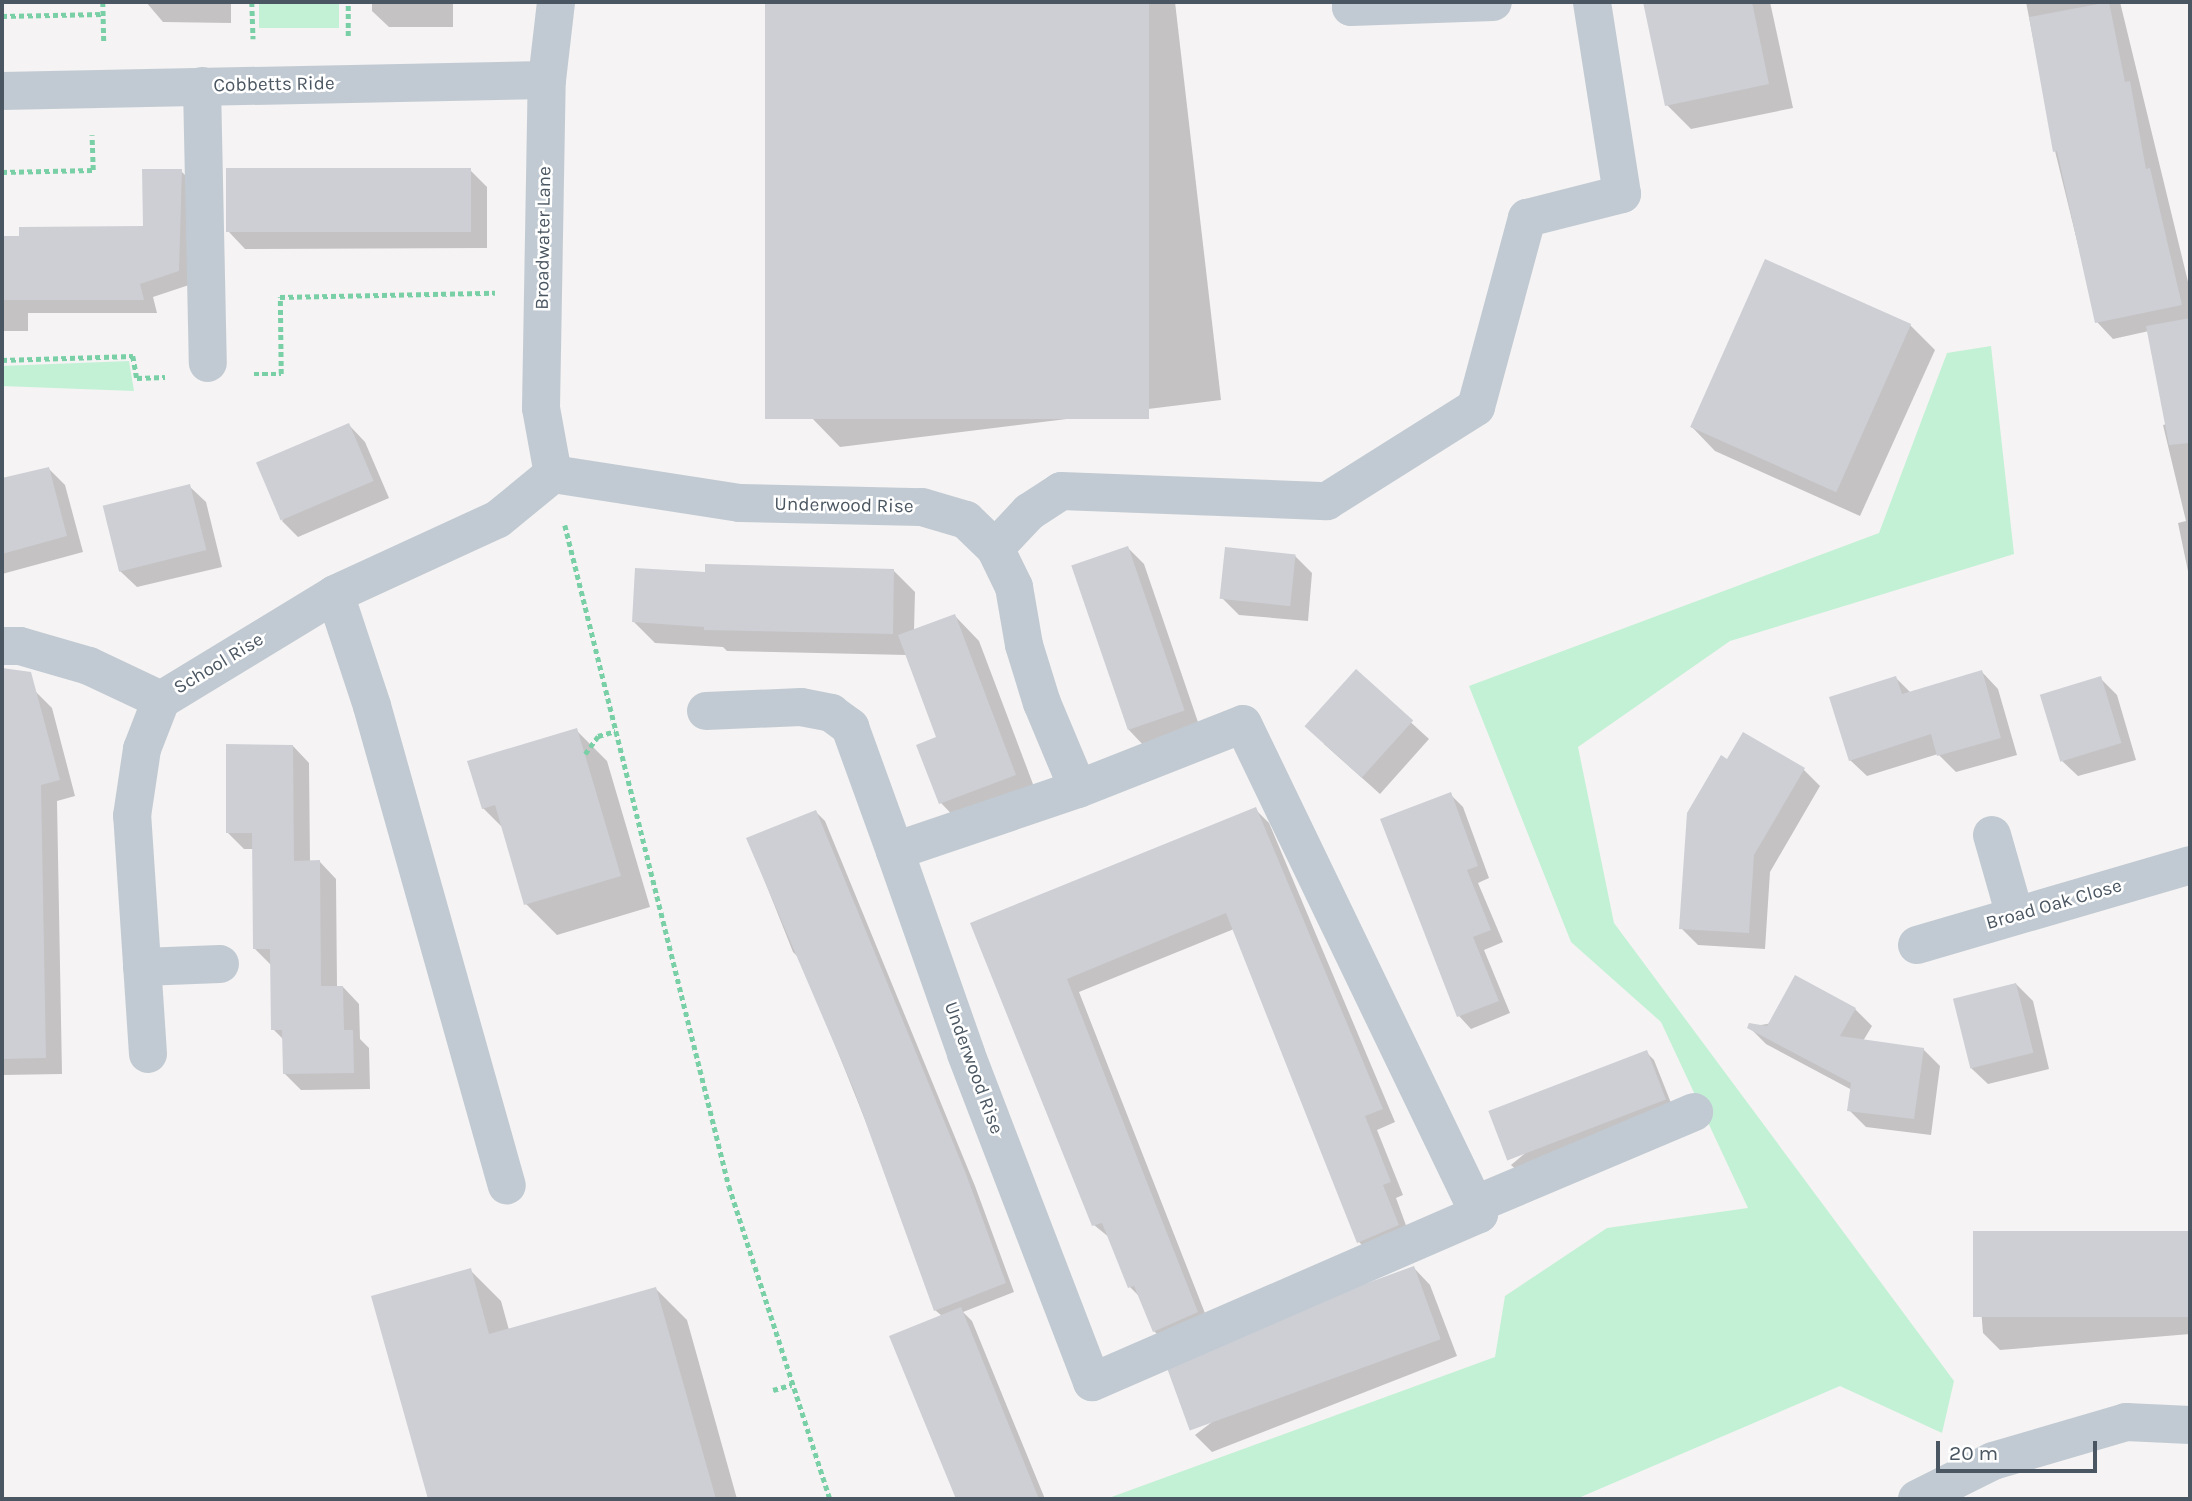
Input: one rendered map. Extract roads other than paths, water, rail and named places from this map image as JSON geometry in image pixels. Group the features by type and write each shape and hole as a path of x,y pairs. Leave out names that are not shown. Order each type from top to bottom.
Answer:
{"street":[{"name":"Broadwater Lane","path":"553,474 541,408 547,80 556,2"},
{"path":"1351,2 1351,7 1493,2"},
{"path":"995,548 1029,512 1061,491 1327,501 1476,407 1527,218 1622,194 1592,2"},
{"name":"Cobbetts Ride","path":"2,91 547,80"},
{"path":"202,86 208,363"},
{"name":"Underwood Rise","path":"553,474 740,503 922,507 966,520 995,548 1014,587 1024,645 1042,702 1078,789"},
{"name":"School Rise","path":"148,1054 132,816 142,749 161,699 335,594 498,519 553,474"},
{"path":"335,594 372,706 507,1185"},
{"path":"2,646 20,646 89,666 161,699"},
{"name":"Underwood Rise","path":"706,711 801,707 831,713 850,727 1092,1382 1479,1214 1474,1205"},
{"path":"895,850 1078,789 1243,724 1474,1205 1694,1112"},
{"path":"1992,835 2015,916"},
{"name":"Broad Oak Close","path":"1917,945 2190,864"},
{"path":"142,968 220,964"},
{"path":"1917,1499 1993,1461 2126,1422 2190,1425"}]}
